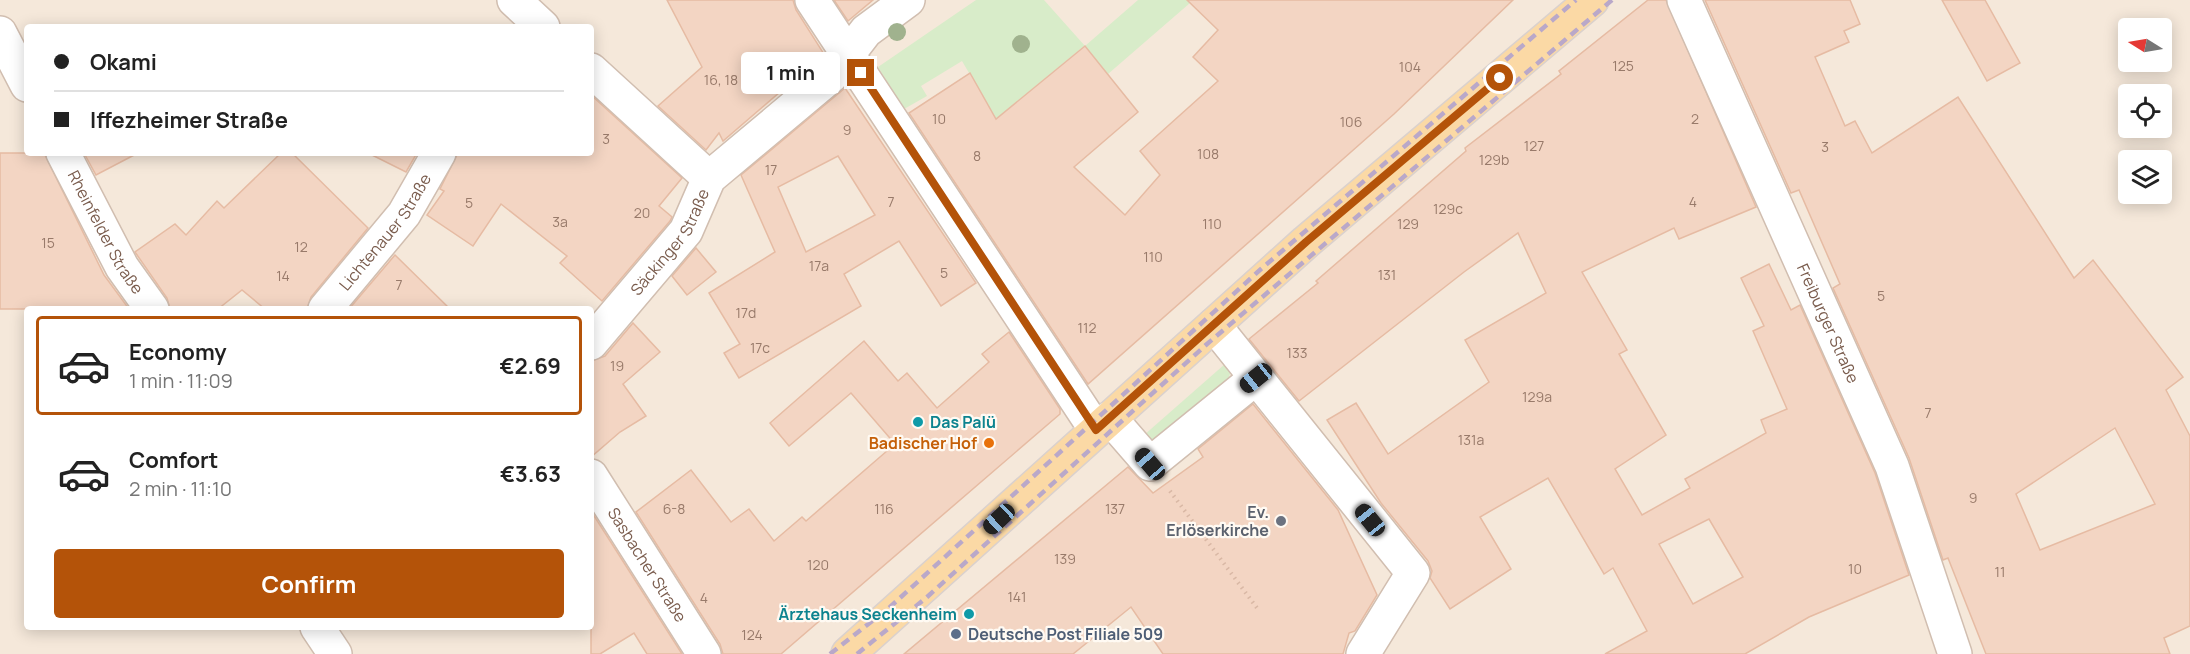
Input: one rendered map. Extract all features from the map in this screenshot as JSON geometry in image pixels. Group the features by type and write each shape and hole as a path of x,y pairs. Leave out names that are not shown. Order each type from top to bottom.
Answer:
{"main road":[{"path":"848,654 1306,242 1592,0"}],"street":[{"path":"812,0 1103,424 1150,464 1256,378"},
{"name":"Säckinger Straße","path":"594,339 686,231 709,178 832,75 866,31 908,0"},
{"name":"Freiburger Straße","path":"1684,0 1892,466 1955,654"},
{"path":"0,33 24,79"},
{"path":"594,73 709,178"},
{"name":"Rheinfelder Straße","path":"65,156 122,267 151,306"},
{"name":"Lichtenauer Straße","path":"328,306 404,214 437,156"},
{"path":"1214,325 1413,573 1363,654"},
{"name":"Sasbacher Straße","path":"594,481 704,654"},
{"path":"319,630 335,654"}],"path":[{"path":"1150,464 1257,609"}],"shaded area":[{"path":"0,0 2190,0 2190,654 0,654"}],"green space":[{"path":"976,0 1044,0 1085,46 1138,0 1187,0 1190,3 1108,74 1084,46 996,119 962,61 921,86 927,96 904,109 878,67"},
{"path":"1225,364 1231,371 1225,388 1153,443 1143,436"}],"building":[{"path":"667,0 793,0 796,10 824,54 723,141 719,133 706,150 658,106 702,67"},
{"path":"834,0 873,0 848,21"},
{"path":"1187,0 1513,0 1394,114 1088,384 909,113 970,73 996,119 1085,46 1138,112 1074,167 1125,215 1160,175 1140,151 1218,81 1193,57 1218,30"},
{"path":"1648,0 1666,0 1756,207 1679,239 1674,228 1582,272 1627,350 1619,354 1666,435 1615,469 1642,515 1690,488 1685,479 1766,433 1761,420 1787,409 1753,331 1764,326 1741,278 1769,264 1791,310 1800,305 1875,473 1909,575 1809,617 1745,654 1605,654 1647,631 1613,568 1604,574 1548,478 1480,517 1511,569 1450,609 1430,578 1432,571 1428,561 1381,503 1327,420 1356,403 1388,454 1489,382 1465,340 1546,293 1518,233 1464,272 1299,401 1249,339 1318,283 1316,281 1466,151 1465,148 1561,74 1559,71","holes":["1709,519 1743,577 1693,604 1659,544"]},
{"path":"1705,0 1850,0 1860,24 1844,31 1849,42 1815,57 1845,126 1855,121 1872,153 1958,97 2074,278 2093,260 2183,377 2166,390 2190,436 2190,626 2164,638 2170,654 1986,654 1948,558 1943,560 1909,458 1833,288 1840,284 1799,190 1791,193","holes":["2115,428 2155,504 2040,550 2016,494"]},
{"path":"1942,0 1985,0 2020,63 1987,81"},
{"path":"845,88 976,283 941,306 899,241 844,274 861,306 739,378 724,353 740,344 709,293 775,252 741,175","holes":["838,156 875,215 806,252 778,187"]},
{"path":"594,98 682,178 659,206 672,217 670,221 602,301 560,263 567,256 501,204 473,246 427,215 444,191 440,189 456,156 594,156"},
{"path":"0,153 45,156 104,275 127,306 24,306 24,309 0,309"},
{"path":"86,156 132,156 96,175"},
{"path":"278,156 295,156 368,228 311,297 308,306 261,306 242,290 222,306 169,306 167,298 135,252 175,224 186,235 217,201 224,208"},
{"path":"374,156 415,156 406,172"},
{"path":"696,248 716,272 687,295 672,276"},
{"path":"395,255 447,306 352,306"},
{"path":"633,323 660,352 623,384 646,416 620,432 594,454 594,360 605,356"},
{"path":"1009,332 1060,409 1060,414 781,654 723,654 720,644 636,512 691,470 731,522 749,509 774,541 802,517 806,521 895,444 851,393 789,446 770,423 864,341 898,381 907,373 937,408 989,362 982,354"},
{"path":"1253,404 1338,510 1377,595 1355,631 1349,633 1343,654 1163,654 1131,607 1073,654 904,654 1128,467 1153,493 1203,457 1198,449"},
{"path":"594,516 682,654 647,654 634,633 600,654 591,654 591,630 594,630"}],"railway":[{"path":"830,654 890,607 1261,269 1576,0"},
{"path":"857,654 926,598 1207,344 1612,0"}],"place":[{"name":"Das Palü","path":"918,422"},
{"name":"Badischer Hof","path":"989,443"},
{"name":"Ev. Erlöserkirche","path":"1281,521"},
{"name":"Ärztehaus Seckenheim","path":"969,614"},
{"name":"Deutsche Post Filiale 509","path":"956,634"}],"route":[{"path":"861,73 1096,430 1306,242 1500,78"}]}
